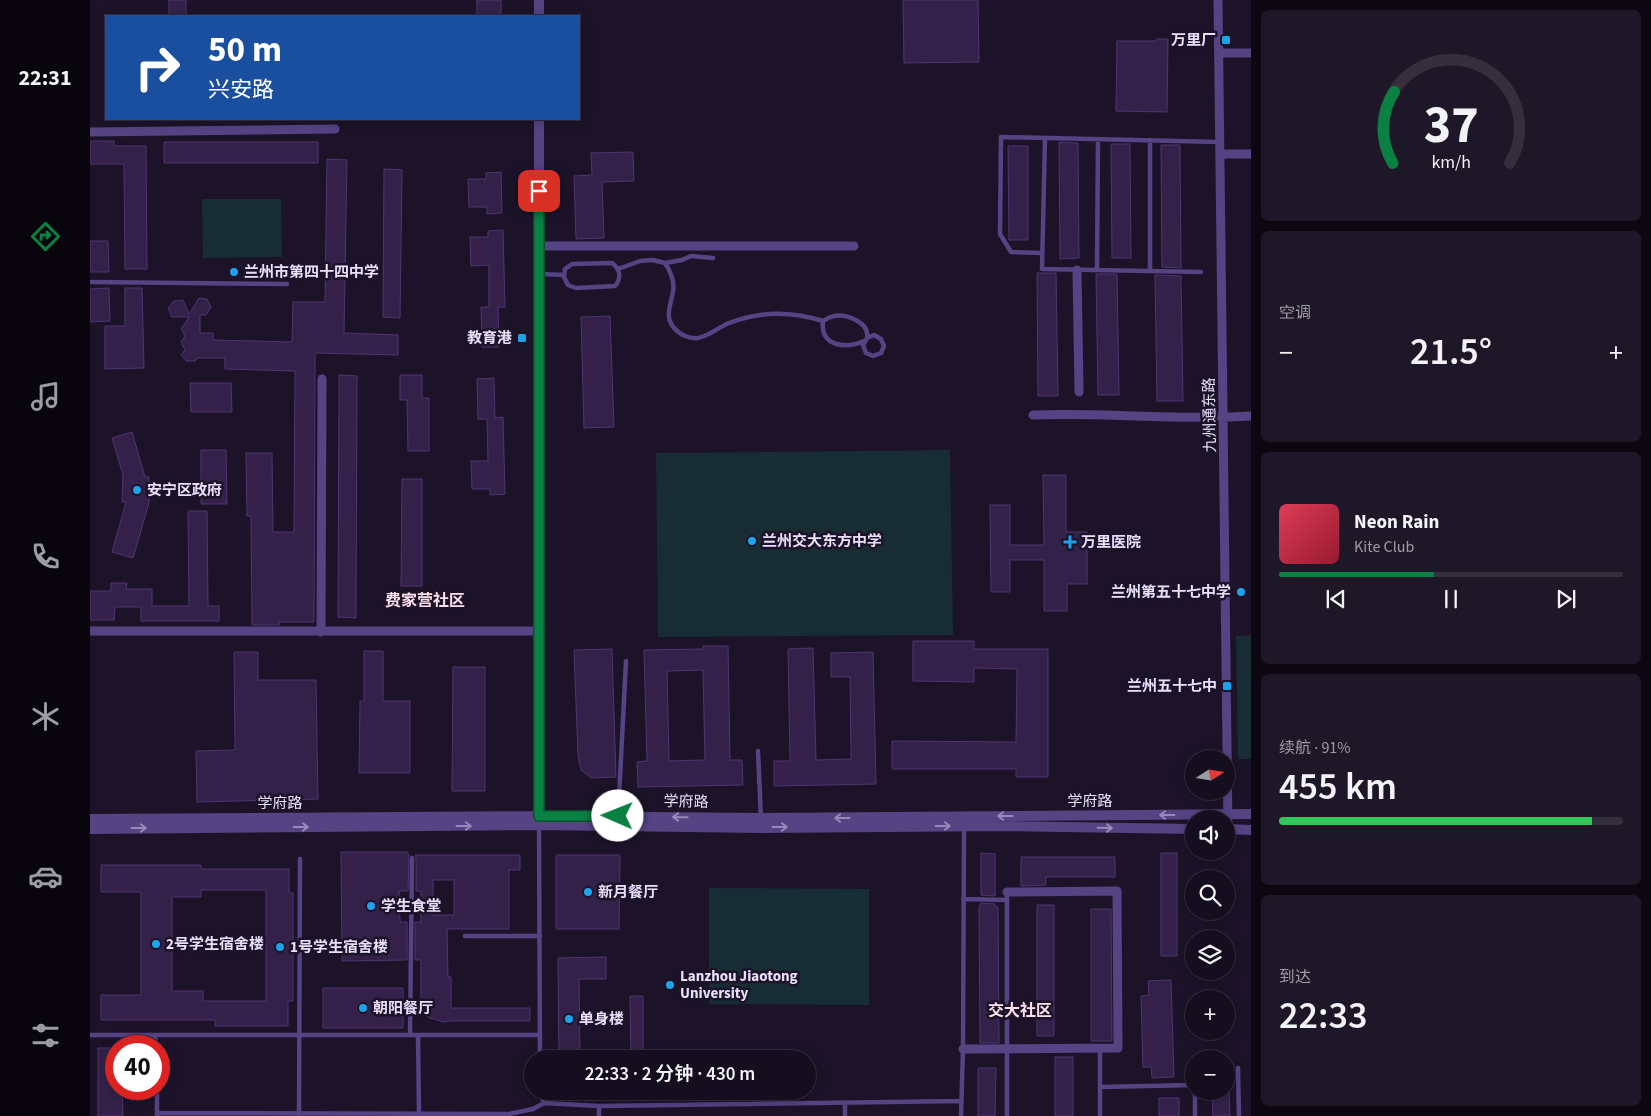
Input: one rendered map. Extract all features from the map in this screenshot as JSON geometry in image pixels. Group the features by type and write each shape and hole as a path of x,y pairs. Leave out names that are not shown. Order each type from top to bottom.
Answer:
{"street":[{"path":"539,0 539,15"},
{"name":"九州通东路","path":"1218,0 1227,810"},
{"path":"1220,53 1251,53"},
{"path":"539,120 539,820"},
{"path":"90,132 335,129"},
{"path":"1221,154 1251,154"},
{"path":"539,246 854,246"},
{"path":"1077,270 1079,392"},
{"path":"321,632 322,379"},
{"path":"1033,414 1078,413 1224,418 1251,416"},
{"path":"90,631 539,632"},
{"name":"学府路","path":"1235,815 1251,814"},
{"name":"学府路","path":"90,829 539,820 618,816 761,823 1185,816"},
{"name":"学府路","path":"90,819 539,820 1185,829"},
{"path":"1235,830 1251,830"},
{"path":"963,1049 1118,1048 1117,891 1007,896"}],"lane":[{"path":"1042,253 1011,252 1000,234 1001,137 1220,142"},
{"path":"1045,138 1042,269 1201,272"},
{"path":"1097,270 1098,139"},
{"path":"1150,140 1150,272"},
{"path":"618,269 640,261 653,260 665,263 682,260 690,256 713,258"},
{"path":"612,263 618,269 619,278 615,286 572,287 565,281 565,269 572,264 612,263"},
{"path":"665,263 671,272 673,282 673,293 668,311 670,320 674,328 688,337 704,336 729,323 783,312 823,321 840,316 857,320 864,327 865,340 864,349 869,355 877,355 884,346 881,338 874,335 865,340 854,346 843,346 829,340 823,334 823,321"},
{"path":"539,274 564,275"},
{"path":"90,282 287,284"},
{"path":"618,816 626,660"},
{"path":"758,751 761,823"},
{"path":"539,820 540,1050"},
{"path":"961,1116 964,826"},
{"path":"410,1035 412,858"},
{"path":"299,1115 300,859"},
{"path":"964,899 1007,896 1007,1116"},
{"path":"465,936 540,936"},
{"path":"90,1035 105,1035"},
{"path":"155,1035 540,1035"},
{"path":"418,1035 419,1114"},
{"path":"1100,1048 1100,1116"},
{"path":"1238,1068 1239,1116"},
{"path":"1100,1087 1185,1085"},
{"path":"157,1100 157,1115 508,1114 533,1110 544,1103 599,1106 961,1101"},
{"path":"1195,1100 1195,1116"},
{"path":"845,1104 845,1116"},
{"path":"599,1106 599,1116"}],"green space":[{"path":"202,199 281,199 282,257 203,258"},
{"path":"950,450 953,635 658,637 656,453"},
{"path":"1251,635 1251,759 1238,759 1236,636"},
{"path":"709,888 869,889 869,1005 709,1004"}],"building":[{"path":"169,0 186,0 186,15 169,15"},
{"path":"477,0 501,0 501,15 477,15"},
{"path":"903,0 978,0 979,62 904,63"},
{"path":"1156,39 1168,39 1167,112 1116,111 1117,41 1156,41"},
{"path":"90,141 114,141 114,146 146,146 147,269 125,269 124,164 90,164"},
{"path":"164,142 318,142 318,163 164,163"},
{"path":"1059,142 1078,143 1079,258 1060,259"},
{"path":"1111,144 1130,144 1131,258 1112,258"},
{"path":"1161,145 1180,145 1181,268 1162,267"},
{"path":"1008,146 1028,146 1028,240 1009,240"},
{"path":"633,152 634,181 602,182 604,238 576,239 574,176 592,175 591,153"},
{"path":"327,159 347,160 344,333 398,335 398,355 315,353 314,622 279,622 279,625 252,625 251,516 247,516 246,453 272,453 273,532 294,532 295,371 225,369 225,358 198,358 195,361 186,361 181,355 185,350 181,342 185,336 181,329 189,317 172,317 168,308 174,301 183,300 189,314 199,298 207,299 211,307 206,315 200,315 200,333 213,333 213,340 292,342 293,302 325,302"},
{"path":"384,169 402,170 400,318 383,317"},
{"path":"501,172 502,213 487,214 487,207 469,207 468,179 486,179 486,173"},
{"path":"503,230 505,307 498,307 499,347 482,347 481,307 489,307 489,265 471,266 470,237 488,237 488,231"},
{"path":"90,241 108,241 109,272 90,272"},
{"path":"1037,273 1056,273 1058,396 1038,396"},
{"path":"1096,274 1117,274 1119,395 1098,395"},
{"path":"1155,275 1181,276 1183,401 1157,401"},
{"path":"109,288 110,321 90,322 90,289"},
{"path":"125,288 142,288 144,368 105,369 105,326 125,326"},
{"path":"610,316 614,427 584,428 581,317"},
{"path":"339,375 357,376 356,618 338,617"},
{"path":"400,375 422,375 422,398 429,398 429,451 408,451 407,400 400,400"},
{"path":"494,378 495,418 503,417 505,494 490,495 490,489 472,489 471,461 488,461 487,419 478,419 477,379"},
{"path":"190,383 231,383 232,412 191,412"},
{"path":"132,432 145,477 149,477 149,503 133,558 112,552 126,502 122,502 123,475 112,438"},
{"path":"201,450 226,450 227,504 201,504"},
{"path":"1043,475 1066,475 1066,532 1087,532 1087,584 1067,584 1067,611 1044,611 1044,560 1010,560 1010,592 991,592 990,505 1010,505 1010,545 1044,545"},
{"path":"402,479 422,479 422,586 401,586"},
{"path":"188,511 207,511 208,606 219,606 219,621 141,621 141,607 115,607 114,620 90,620 90,591 111,591 111,583 127,583 126,589 152,589 152,606 189,606"},
{"path":"913,641 974,641 974,649 1048,649 1048,777 1016,777 1016,769 892,769 892,741 1016,742 1017,669 974,668 974,682 913,681"},
{"path":"703,646 728,646 730,760 742,760 743,785 638,787 637,762 647,761 644,650 703,649","holes":["703,670 705,760 669,761 667,671"]},
{"path":"813,648 816,760 851,759 850,677 831,677 831,653 873,652 876,784 774,786 774,761 790,761 788,649"},
{"path":"612,649 616,777 591,778 581,770 578,756 574,650"},
{"path":"364,651 383,651 383,701 410,701 410,773 359,773 360,701 364,701"},
{"path":"234,652 258,652 258,680 316,680 318,799 197,802 196,751 235,750"},
{"path":"453,667 485,667 485,791 452,791"},
{"name":"学生食堂","path":"341,852 408,852 408,891 399,891 400,922 407,922 407,960 342,961"},
{"path":"981,853 995,854 995,896 981,895"},
{"path":"1161,853 1177,853 1177,956 1161,956"},
{"path":"415,855 520,855 520,870 509,870 509,929 447,929 448,977 451,977 451,1008 530,1008 530,1021 444,1022 430,1018 424,1013 421,1007 421,960 415,960 415,922 421,922 421,891 416,891","holes":["433,880 454,880 454,915 433,915"]},
{"name":"新月餐厅","path":"556,855 620,855 619,929 556,929"},
{"path":"1021,857 1115,857 1115,877 1046,877 1046,885 1021,886"},
{"path":"101,865 201,865 201,869 289,869 289,893 293,893 293,1001 288,1001 288,1026 215,1026 215,1020 101,1020 101,995 141,995 141,892 101,892","holes":["201,890 266,890 266,1001 203,1001 203,991 172,991 172,897 201,897"]},
{"path":"981,903 995,904 995,907 998,907 999,1043 980,1043 979,907"},
{"path":"1037,905 1054,905 1054,1036 1037,1036"},
{"path":"1091,909 1111,909 1112,1041 1091,1041"},
{"name":"单身楼","path":"606,957 606,979 579,979 580,1050 559,1050 558,958"},
{"path":"1171,980 1174,1077 1152,1078 1151,1067 1143,1067 1141,996 1149,995 1148,981"},
{"name":"朝阳餐厅","path":"323,988 403,988 403,1028 323,1028"},
{"path":"630,996 643,996 643,1050 631,1050"},
{"path":"98,1048 105,1048 105,1100 122,1100 123,1116 98,1116"},
{"path":"1055,1057 1073,1057 1073,1116 1055,1116"},
{"path":"978,1068 996,1068 995,1116 978,1116"},
{"path":"1159,1098 1179,1098 1179,1116 1159,1116"},
{"path":"1212,1100 1229,1100 1230,1116 1213,1116"}],"place":[{"name":"万里厂","path":"1226,40"},
{"name":"兰州市第四十四中学","path":"234,272"},
{"name":"教育港","path":"522,338"},
{"name":"安宁区政府","path":"137,490"},
{"name":"兰州交大东方中学","path":"752,541"},
{"name":"万里医院","path":"1070,542"},
{"name":"兰州第五十七中学","path":"1241,592"},
{"name":"兰州五十七中","path":"1227,686"},
{"name":"新月餐厅","path":"588,892"},
{"name":"学生食堂","path":"371,906"},
{"name":"2号学生宿舍楼","path":"156,944"},
{"name":"1号学生宿舍楼","path":"280,947"},
{"name":"Lanzhou Jiaotong University","path":"670,985"},
{"name":"朝阳餐厅","path":"363,1008"},
{"name":"单身楼","path":"569,1019"}],"district":[{"name":"费家营社区","path":"425,601"},
{"name":"交大社区","path":"1020,1011"}],"route":[{"path":"539,191 539,816 618,816"}]}
